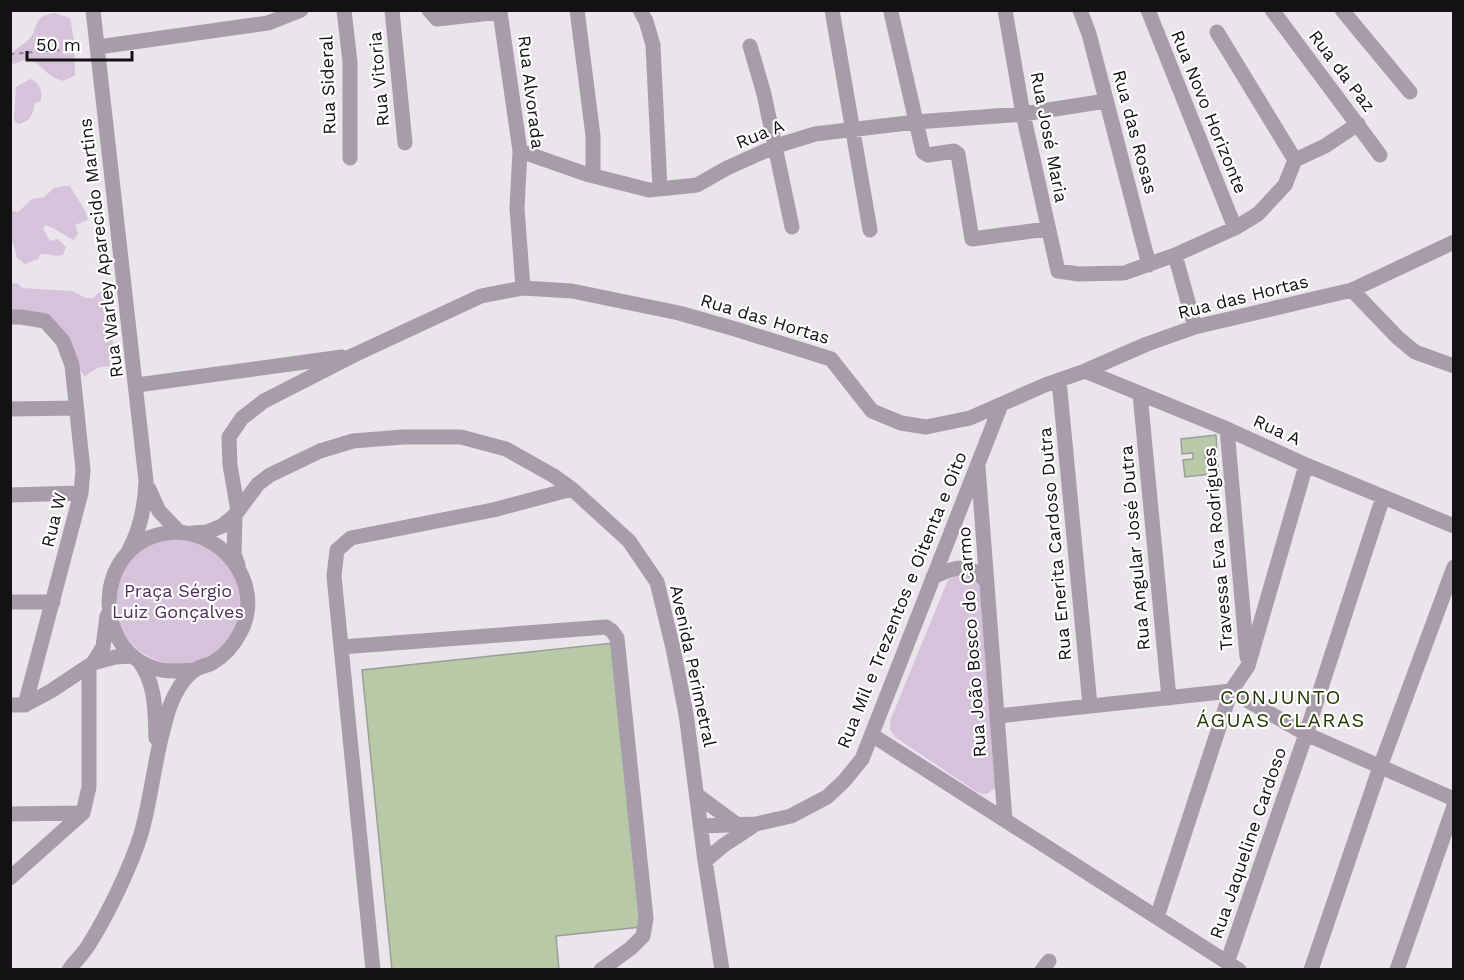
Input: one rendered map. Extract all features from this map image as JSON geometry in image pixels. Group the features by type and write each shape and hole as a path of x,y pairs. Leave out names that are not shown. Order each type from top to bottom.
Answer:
{"street":[{"name":"Rua Warley Aparecido Martins","path":"93,10 146,481 146,503 142,521 127,553"},
{"path":"98,47 268,23 301,10"},
{"name":"Rua Sideral","path":"345,10 350,62 350,158"},
{"name":"Rua Vitoria","path":"392,10 405,143"},
{"name":"Rua Alvorada","path":"429,10 437,19 501,12 520,151 517,208 524,288"},
{"path":"577,10 593,136 593,175"},
{"path":"640,10 653,45 660,189"},
{"path":"832,10 870,230"},
{"name":"Rua José Maria","path":"1005,10 1023,114 1058,271 1079,274 1125,273 1149,265"},
{"name":"Rua das Rosas","path":"1080,10 1089,34 1149,265"},
{"name":"Rua da Paz","path":"1272,10 1380,154"},
{"path":"1342,10 1410,92"},
{"name":"Rua Novo Horizonte","path":"1149,11 1235,228"},
{"path":"891,12 925,154 954,151 958,154 972,239 1047,229"},
{"path":"1217,32 1295,160"},
{"path":"750,46 764,94 792,227"},
{"name":"Rua A","path":"520,151 593,175 649,190 696,185 776,146 815,134 916,122 1023,114 1106,101"},
{"path":"1149,265 1235,228 1258,214 1285,185 1295,160 1325,146 1358,124"},
{"name":"Rua das Hortas","path":"236,513 230,465 230,437 242,418 264,401 354,355 481,296 524,288 572,291 680,313 831,359 872,411 901,423 926,427 970,418 1147,344 1195,327 1352,290 1454,242"},
{"path":"1174,255 1195,327"},
{"path":"1352,290 1397,337 1415,352 1454,366"},
{"name":"Rua W","path":"10,317 45,321 63,341 72,365 83,470 81,493 54,602 18,705"},
{"path":"137,385 354,355"},
{"name":"Rua A","path":"1085,371 1454,526"},
{"name":"Rua Enerita Cardoso Dutra","path":"1059,380 1090,705"},
{"name":"Rua Angular José Dutra","path":"1140,394 1169,698"},
{"name":"Rua Mil e Trezentos e Oitenta e Oito","path":"700,826 756,825 790,816 827,797 862,759 1001,405"},
{"path":"10,409 76,408"},
{"name":"Travessa Eva Rodrigues","path":"1227,429 1248,666"},
{"name":"Avenida Perimetral","path":"185,532 215,530 236,513 258,484 270,475 320,451 353,441 461,437 506,449 572,489 629,541 657,582 686,714 722,969"},
{"name":"Rua João Bosco do Carmo","path":"978,462 1005,820"},
{"path":"1157,917 1231,691 1248,666 1306,465"},
{"name":"Rua Warley Aparecido Martins","path":"146,481 153,503 159,512 185,532"},
{"path":"373,969 334,576 337,550 351,538 493,510 572,489"},
{"path":"10,495 81,493"},
{"name":"Rua Jaqueline Cardoso","path":"1233,966 1383,497"},
{"path":"18,705 91,665 114,657 136,658 155,668 174,672 193,670 213,663 229,650 241,632 247,612 246,591 234,554 236,513"},
{"path":"10,878 83,813 89,788 91,665 103,647 112,577 127,553 142,541 160,534 185,532 211,541 228,554 240,570"},
{"path":"933,577 952,567 969,569 982,576 987,583"},
{"path":"1311,969 1380,767 1454,567"},
{"path":"10,602 54,602"},
{"path":"108,604 111,624 120,642 136,658 150,680 154,697 157,750"},
{"path":"342,647 606,627 612,631 617,638 646,918 643,936 631,948 601,969"},
{"path":"69,969 91,943 128,868 141,834 157,750 174,694 193,670"},
{"path":"998,716 1231,691 1306,734 1454,799"},
{"path":"872,735 1233,966"},
{"path":"697,795 739,826"},
{"path":"1397,969 1454,806"},
{"path":"10,814 83,813"},
{"name":"Rua Mil e Trezentos e Oitenta e Oito","path":"705,861 724,844 756,825"}],"path":[{"path":"10,54 98,47"}],"green space":[{"path":"55,13 70,18 74,40 75,75 64,81 49,74 29,58 14,64 11,62 12,54 30,38 40,19"},
{"path":"30,79 40,88 41,101 35,103 32,115 28,119 18,124 14,120 16,87"},
{"path":"70,186 88,220 75,225 78,233 74,240 45,225 43,229 50,241 58,239 66,247 63,255 40,254 38,259 25,264 17,258 13,242 11,243 11,211 18,212 32,199 44,197 54,188"},
{"path":"17,283 22,288 72,291 86,298 94,298 99,292 107,293 115,361 110,367 97,369 85,377 78,367 63,331 11,314 11,284"},
{"name":"Praça Sérgio Luiz Gonçalves","path":"178,538 202,543 222,557 236,577 241,601 236,625 222,645 202,659 178,664 154,659 134,645 120,625 115,601 120,577 134,557 154,543"},
{"path":"957,575 972,579 981,590 996,786 985,794 977,792 895,737 890,730 890,721 948,580"}],"building":[{"path":"1216,435 1217,451 1204,452 1205,458 1217,457 1219,473 1185,477 1183,460 1193,459 1193,453 1182,454 1181,439"},
{"path":"613,643 641,927 556,936 559,970 392,970 362,670"}],"district":[{"name":"CONJUNTO ÁGUAS CLARAS","path":"1281,708"}]}
